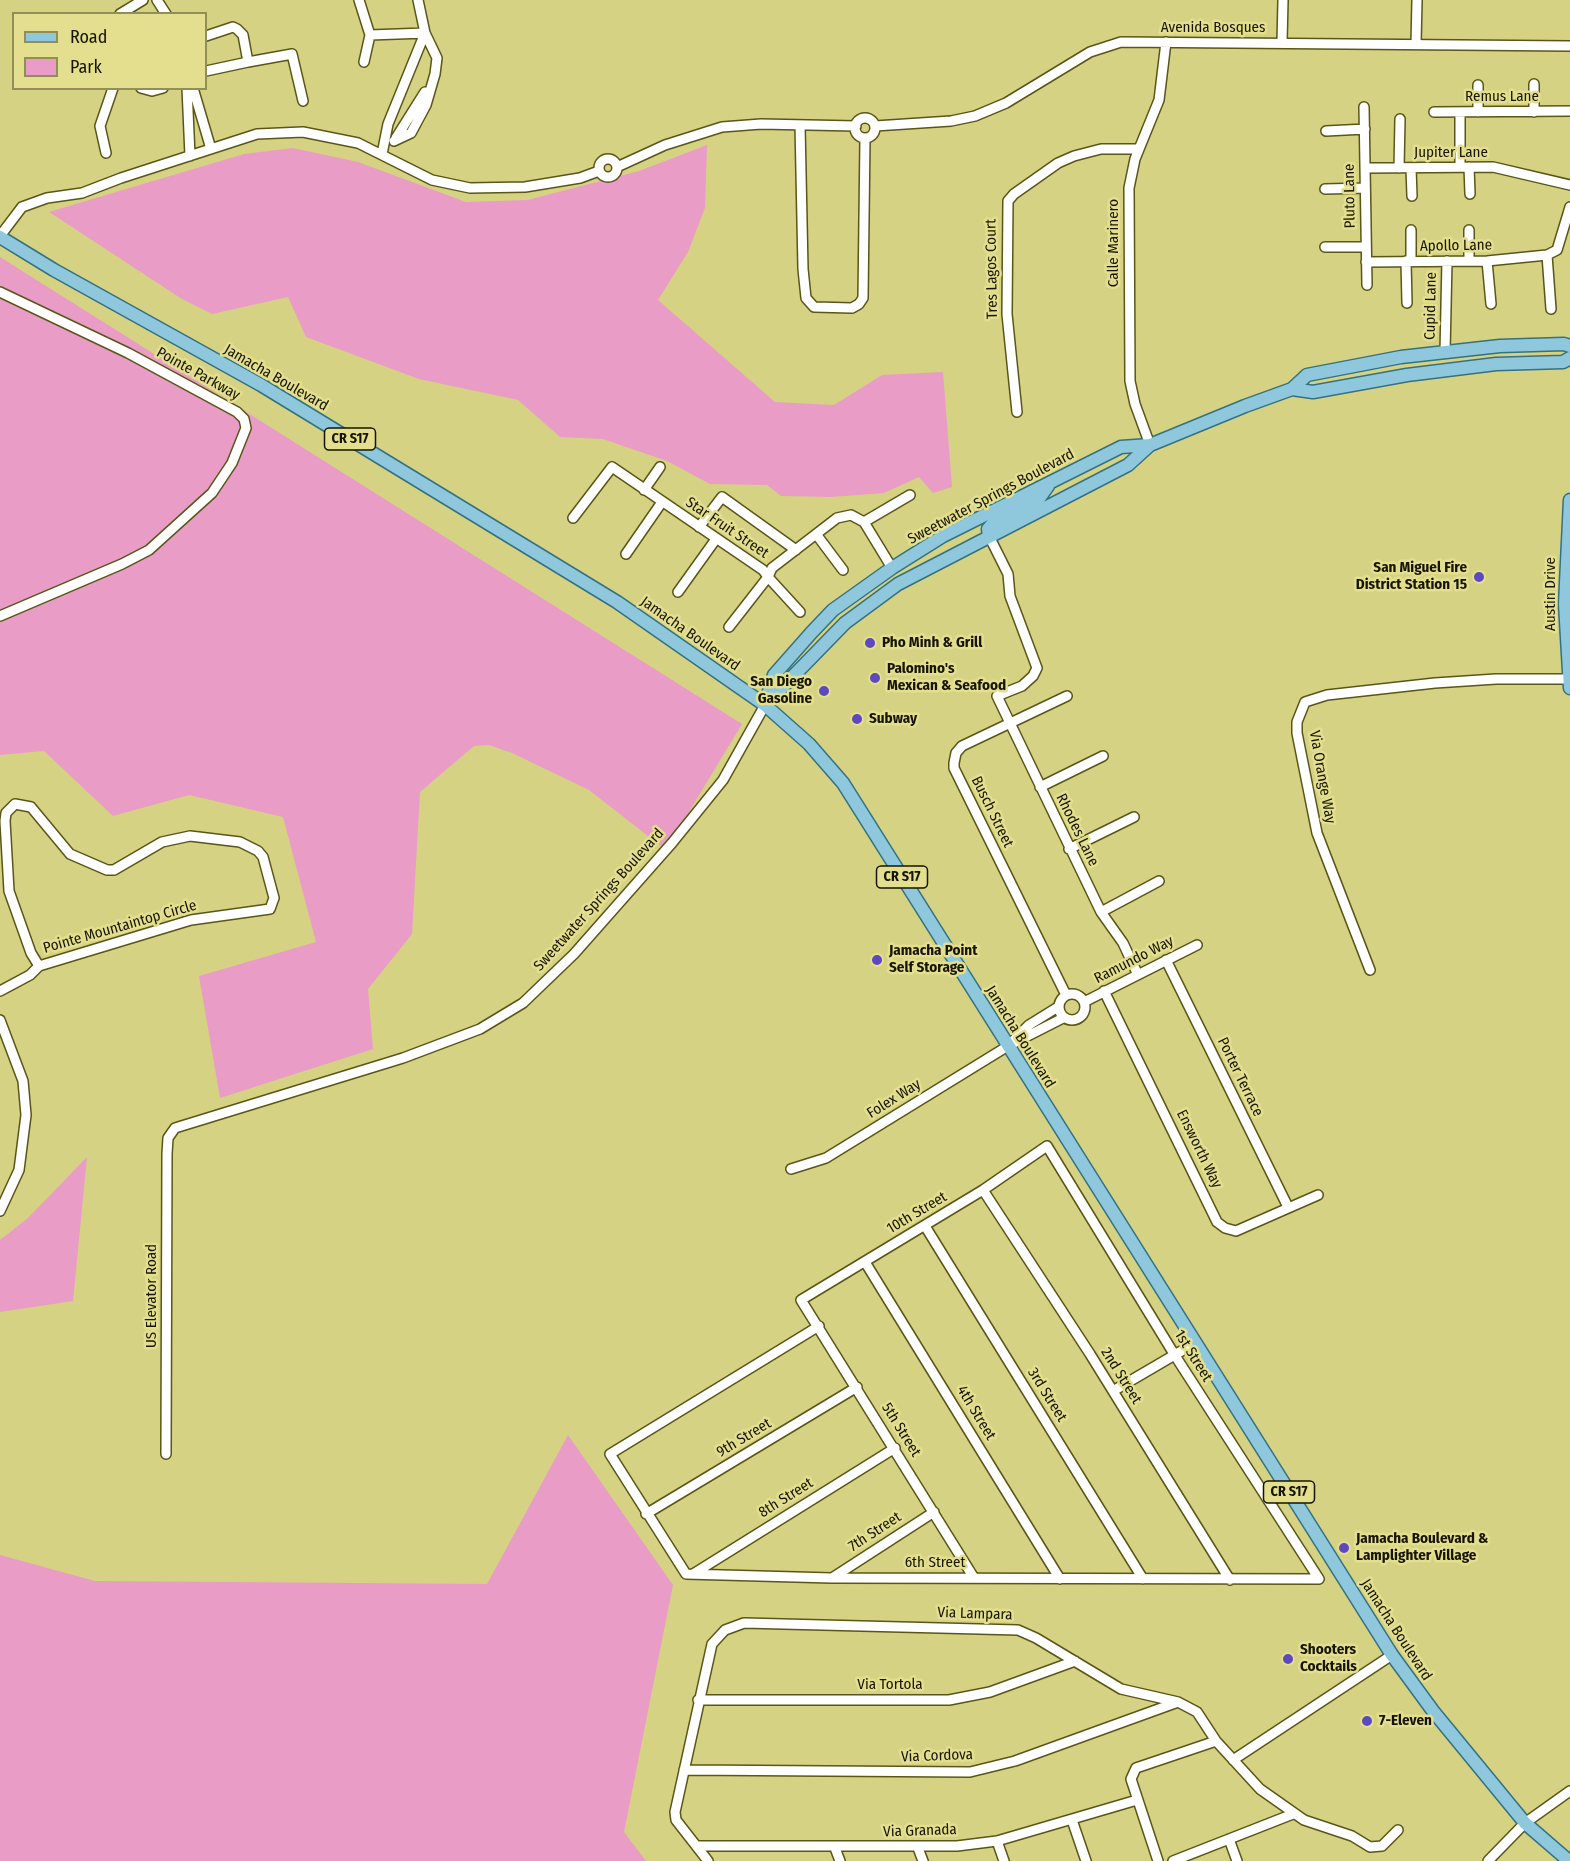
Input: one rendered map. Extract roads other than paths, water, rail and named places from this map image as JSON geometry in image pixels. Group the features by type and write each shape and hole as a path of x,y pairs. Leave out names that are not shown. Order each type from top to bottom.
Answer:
{"main road":[{"name":"Jamacha Boulevard","path":"0,236 54,270 261,385 616,602 765,705 809,744 843,783 1392,1655 1433,1711 1525,1823 1569,1861"},
{"name":"Sweetwater Springs Boulevard","path":"765,705 774,675 833,610 892,568 943,536 1121,447 1150,445 1292,389 1307,375 1401,357 1445,352 1500,346 1563,344 1570,346"},
{"path":"1407,375 1421,365 1445,359 1445,352"},
{"name":"Sweetwater Springs Boulevard","path":"1292,389 1313,392 1407,375 1496,364 1563,362 1570,358"},
{"name":"Sweetwater Springs Boulevard","path":"765,705 815,651 850,618 898,584 1128,465 1150,445"},
{"path":"989,536 988,529 996,520 1038,500 1051,482"},
{"name":"Austin Drive","path":"1569,683 1565,604 1570,500"},
{"path":"850,618 856,604 889,578 892,568"}],"street":[{"path":"120,0 129,9"},
{"path":"124,12 143,0"},
{"path":"359,0 370,35 364,62"},
{"path":"382,154 412,117 435,74 437,58 425,33 418,0"},
{"path":"1282,44 1283,0"},
{"path":"1416,44 1417,0"},
{"path":"207,36 233,27 237,29 243,35 248,62"},
{"path":"370,35 425,33"},
{"path":"382,154 388,124 425,33"},
{"name":"Avenida Bosques","path":"874,126 951,122 975,116 1006,103 1090,52 1121,42 1570,46"},
{"name":"Calle Marinero","path":"1150,445 1135,405 1130,381 1129,188 1139,149 1159,100 1166,42"},
{"path":"207,71 292,54 303,101"},
{"path":"1534,84 1534,112"},
{"path":"1478,85 1478,112"},
{"path":"106,153 100,126 112,90"},
{"path":"187,90 190,156"},
{"path":"195,90 211,149"},
{"name":"Pluto Lane","path":"1365,107 1367,285"},
{"path":"187,114 200,111"},
{"name":"Remus Lane","path":"1434,112 1570,111"},
{"path":"1460,112 1470,195"},
{"path":"0,236 22,207 47,198 82,193 257,134 303,132 358,142 432,180 470,188 525,187 580,178 599,171 610,177 616,167 665,145 722,127 761,124 856,126 865,118 874,126 873,134 865,138"},
{"path":"1400,119 1400,168"},
{"path":"801,125 803,269 806,298 814,307 852,308 863,298 865,138"},
{"path":"856,126 858,134 865,138"},
{"path":"1326,131 1365,129"},
{"name":"Tres Lagos Court","path":"1017,412 1007,314 1008,201 1014,194 1058,163 1074,156 1101,149 1139,149"},
{"name":"Jupiter Lane","path":"1365,168 1493,167 1570,185"},
{"path":"1411,168 1412,196"},
{"path":"1325,189 1365,188"},
{"path":"1551,309 1547,255 1557,249 1570,207"},
{"path":"1407,303 1411,230"},
{"path":"1469,230 1469,261"},
{"path":"1325,247 1366,247"},
{"name":"Apollo Lane","path":"1366,262 1487,261 1547,255"},
{"name":"Cupid Lane","path":"1445,352 1448,261"},
{"path":"1487,261 1491,304"},
{"name":"Pointe Parkway","path":"0,292 128,353 237,412 244,419 246,428 232,463 212,493 149,550 122,564 0,616"},
{"name":"Star Fruit Street","path":"573,518 612,467 763,570 768,577"},
{"path":"644,490 660,467"},
{"path":"892,568 864,522 910,495"},
{"path":"699,527 722,497 796,550"},
{"path":"626,554 662,502"},
{"name":"Star Fruit Street","path":"768,577 772,568 837,518 851,515 864,522"},
{"path":"816,534 843,570"},
{"name":"Rhodes Lane","path":"989,536 1008,574 1010,596 1037,668 1033,676 1022,686 998,696 1069,849 1101,912 1123,943 1137,973"},
{"path":"678,592 716,539"},
{"path":"729,627 768,577 800,612"},
{"name":"Via Orange Way","path":"1370,970 1317,833 1297,733 1297,722 1305,702 1327,695 1435,683 1496,679 1569,683"},
{"name":"Busch Street","path":"1066,995 954,768 956,753 962,746 1067,696"},
{"name":"Sweetwater Springs Boulevard","path":"168,1138 175,1128 403,1058 480,1029 523,1003 574,954 672,843 723,780 765,705"},
{"path":"1040,787 1103,756"},
{"name":"Pointe Mountaintop Circle","path":"0,991 30,975 39,966 191,920 270,909 274,898 263,856 240,842 190,836 162,842 114,870 107,870 70,854 31,807 15,804 8,809 5,821 9,891 31,953 39,966"},
{"path":"1069,849 1134,817"},
{"path":"1101,912 1160,880"},
{"name":"Ramundo Way","path":"1084,1002 1137,973 1197,945"},
{"name":"Porter Terrace","path":"1166,960 1288,1207"},
{"name":"Ensworth Way","path":"1104,991 1217,1222 1225,1228 1236,1231 1318,1194"},
{"path":"1008,1046 1029,1025 1058,1007 1066,995"},
{"name":"Ramundo Way","path":"1066,995 1077,995 1084,1002"},
{"name":"Ramundo Way","path":"1008,1046 1063,1018 1073,1021 1082,1017 1084,1002"},
{"path":"1058,1007 1063,1018"},
{"path":"0,1020 23,1081 26,1115 19,1170 0,1211"},
{"name":"Folex Way","path":"791,1168 826,1158 1008,1046"},
{"name":"US Elevator Road","path":"166,1454 168,1138"},
{"name":"10th Street","path":"801,1300 983,1190 1047,1146"},
{"name":"1st Street","path":"1047,1146 1174,1354 1319,1579"},
{"name":"2nd Street","path":"983,1190 1113,1391 1230,1580"},
{"name":"3rd Street","path":"925,1226 1143,1579"},
{"name":"4th Street","path":"865,1262 1060,1579"},
{"name":"5th Street","path":"801,1300 974,1578"},
{"path":"693,1574 686,1574 679,1567 610,1455 819,1326"},
{"path":"1113,1391 1195,1343"},
{"name":"9th Street","path":"646,1514 857,1387"},
{"name":"8th Street","path":"693,1574 895,1448"},
{"name":"7th Street","path":"832,1578 934,1512"},
{"name":"6th Street","path":"693,1574 832,1578 1319,1579"},
{"name":"Via Lampara","path":"708,1861 676,1820 698,1700 712,1644 725,1630 744,1623 1018,1630 1036,1638 1121,1689 1178,1702 1197,1712 1216,1741 1260,1789 1293,1814 1352,1836 1370,1847 1382,1846 1398,1830"},
{"path":"1233,1760 1392,1655"},
{"name":"Via Tortola","path":"698,1700 949,1700 990,1692 1075,1661"},
{"name":"Via Cordova","path":"684,1770 970,1772 1015,1761 1178,1702"},
{"path":"1158,1859 1131,1779 1136,1768 1216,1741"},
{"path":"1488,1861 1525,1823 1570,1791"},
{"name":"Via Granada","path":"697,1846 918,1848 997,1841 1137,1800"},
{"path":"1173,1861 1293,1814"},
{"path":"1072,1820 1086,1861"},
{"path":"1229,1839 1237,1861"},
{"path":"997,1841 1004,1861"},
{"path":"835,1848 840,1861"},
{"path":"918,1848 923,1861"}],"place":[{"name":"San Miguel Fire District Station 15","path":"1479,577"},
{"name":"Pho Minh & Grill","path":"870,643"},
{"name":"Palomino's Mexican & Seafood","path":"875,678"},
{"name":"San Diego Gasoline","path":"824,691"},
{"name":"Subway","path":"857,719"},
{"name":"Jamacha Point Self Storage","path":"877,960"},
{"name":"Jamacha Boulevard & Lamplighter Village","path":"1344,1548"},
{"name":"Shooters Cocktails","path":"1288,1659"},
{"name":"7-Eleven","path":"1367,1721"}]}
